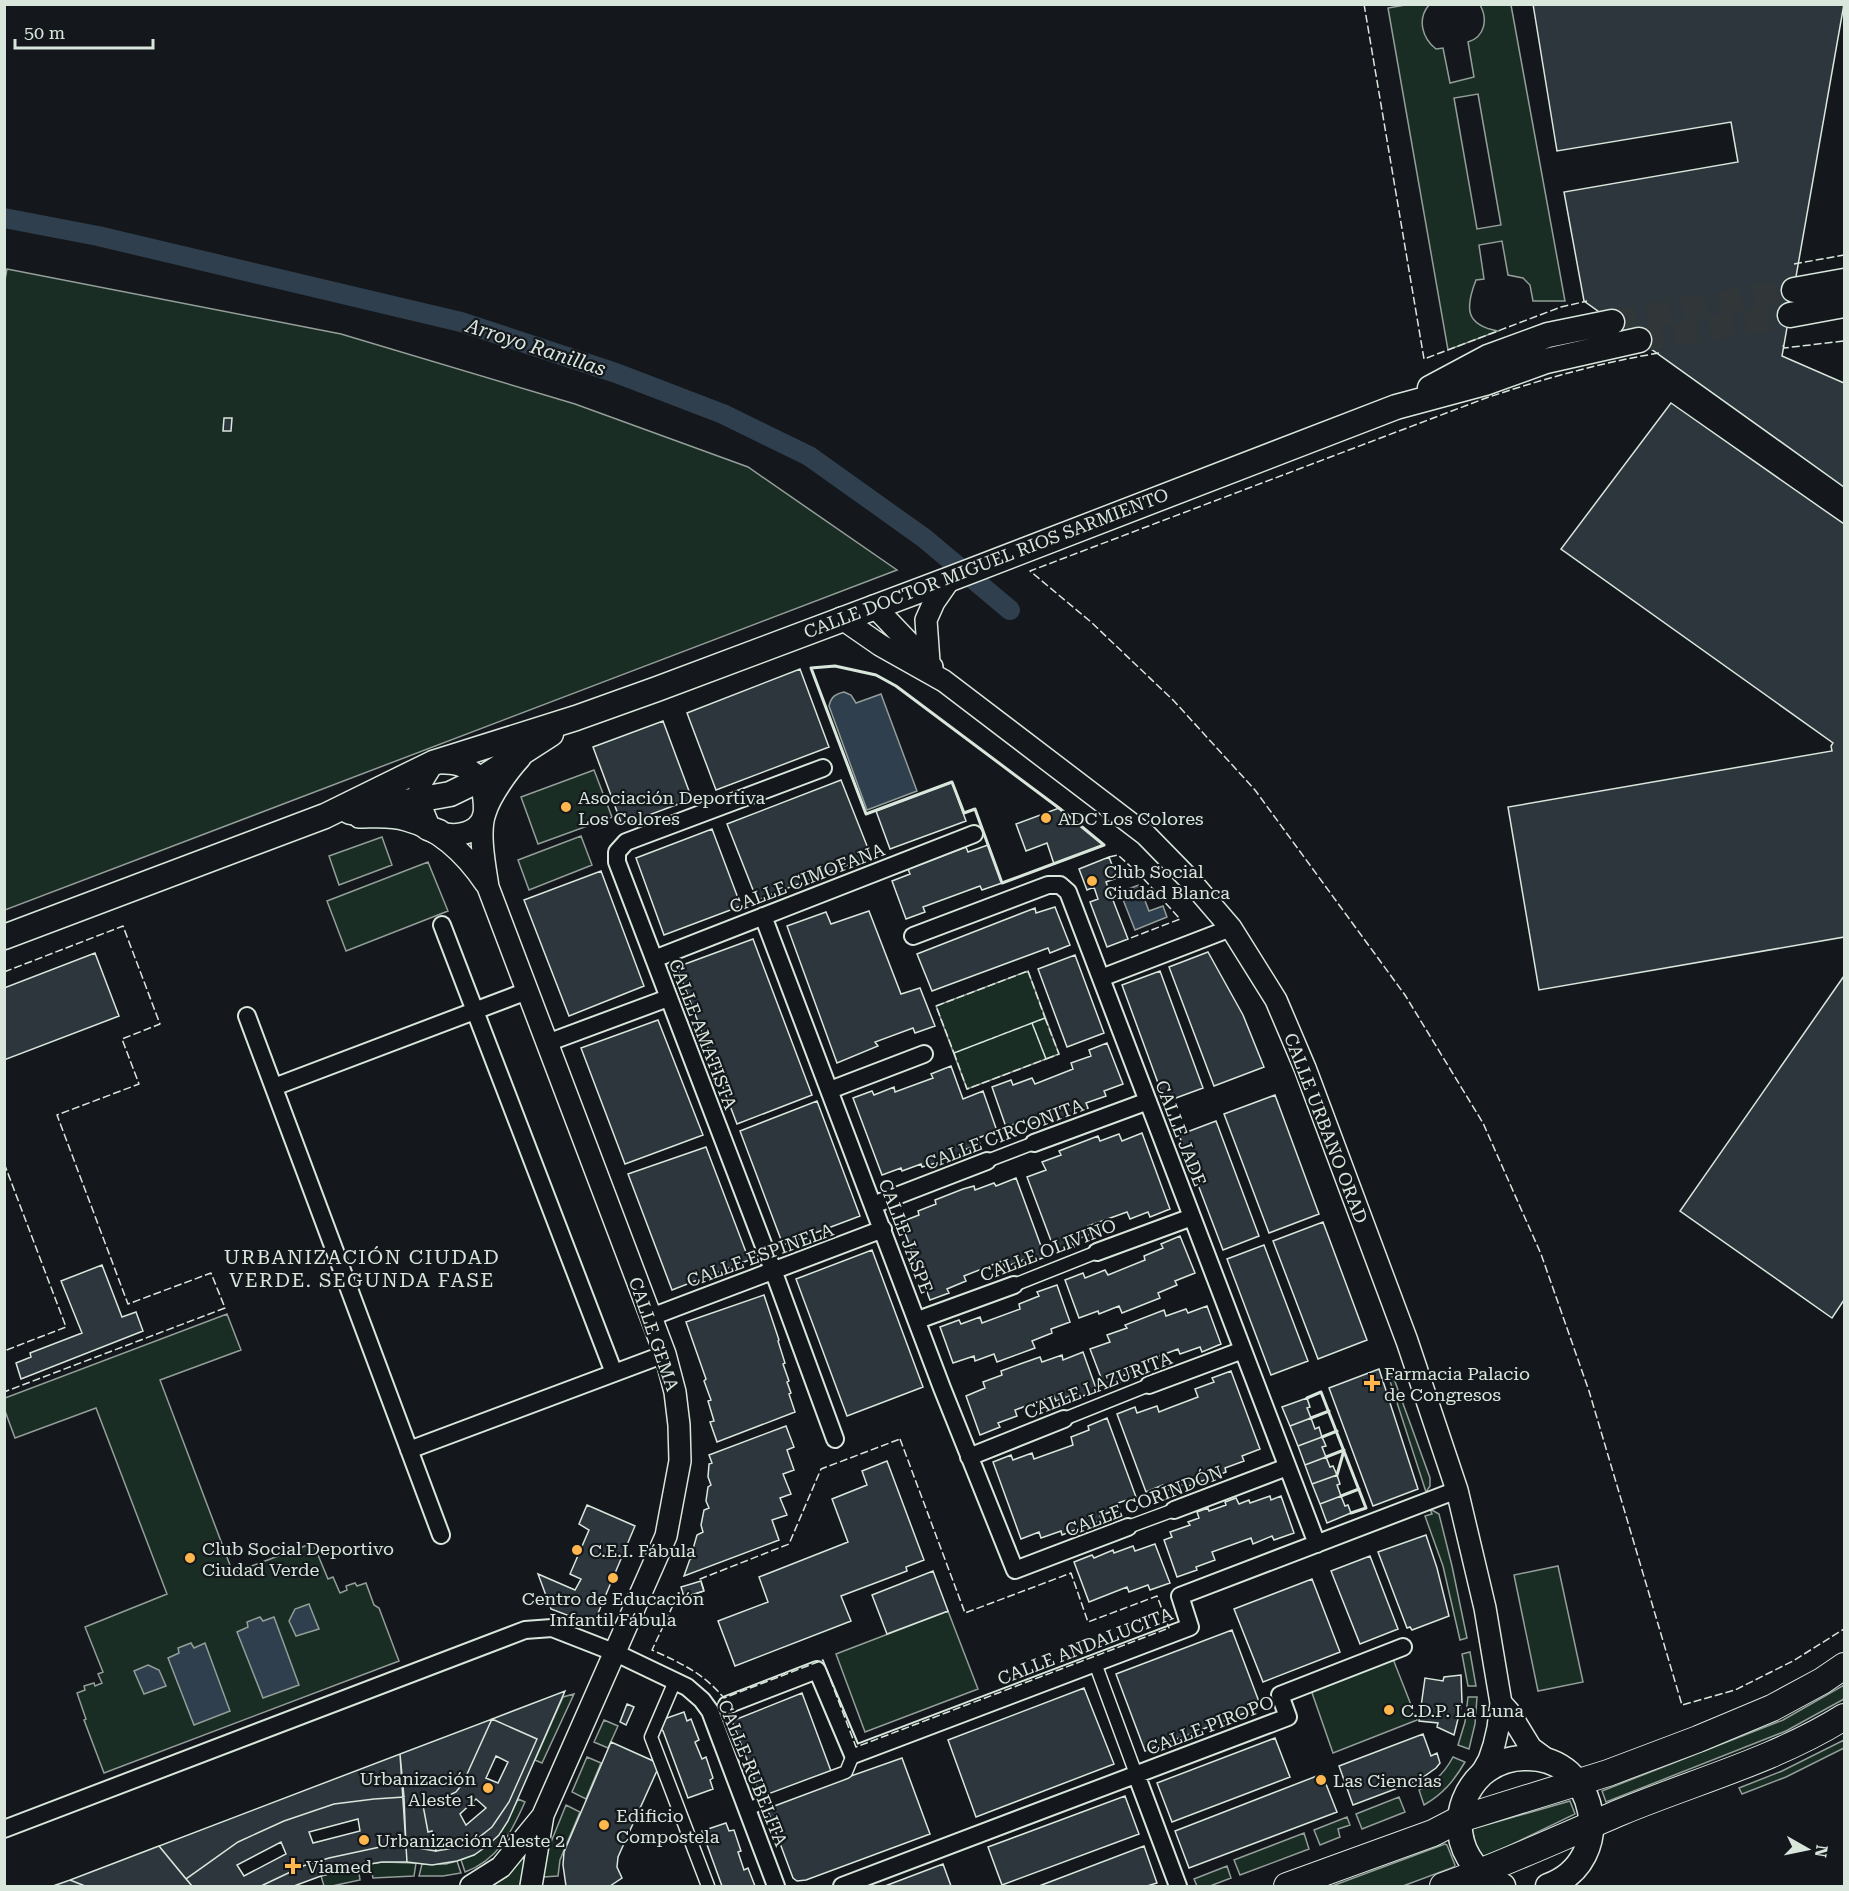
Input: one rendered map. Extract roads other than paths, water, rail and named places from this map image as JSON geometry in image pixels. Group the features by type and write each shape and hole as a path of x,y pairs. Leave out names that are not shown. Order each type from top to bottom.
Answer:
{"main road":[{"path":"1794,290 1845,281"},
{"path":"1790,315 1845,305"},
{"name":"CALLE DOCTOR MIGUEL RIOS SARMIENTO","path":"1396,407 1488,357 1548,335 1612,321"},
{"name":"CALLE DOCTOR MIGUEL RIOS SARMIENTO","path":"4,937 325,816 433,763 576,718 950,579 1396,407 1491,381 1546,361 1639,340"},
{"name":"CALLE DOCTOR MIGUEL RIOS SARMIENTO","path":"325,816 450,794 482,779 576,718"},
{"path":"417,801 434,830"},
{"path":"1287,1887 1433,1833 1460,1819 1608,1773 1772,1708 1822,1682 1845,1666"},
{"path":"1443,1887 1481,1873 1621,1812 1788,1747 1845,1717"},
{"path":"1503,1887 1474,1866 1461,1839 1460,1819 1467,1792 1480,1776 1499,1763 1513,1759 1535,1758 1550,1762 1565,1770 1577,1782 1588,1802 1592,1826 1590,1840 1581,1860 1569,1874 1548,1887"}],"street":[{"path":"929,662 926,620 934,602 950,579"},
{"path":"874,606 880,645"},
{"name":"CALLE URBANO ORAD","path":"874,606 929,662 944,681"},
{"name":"CALLE URBANO ORAD","path":"841,618 880,645 944,681 1146,835 1189,879 1231,928 1276,1000 1305,1068 1407,1341 1457,1490 1485,1608 1500,1703"},
{"name":"CALLE GEMA","path":"527,750 507,772 484,813 482,843 488,887 665,1354 675,1392 680,1461 666,1536 543,1815"},
{"name":"CALLE DOCTOR MIGUEL RIOS SARMIENTO","path":"433,763 450,762 467,766 482,779"},
{"path":"417,801 423,781 433,763"},
{"name":"CALLE AMATISTA","path":"823,768 626,842 617,852 617,862 773,1270 834,1439"},
{"path":"434,830 453,835 466,833 478,825 484,813 482,779"},
{"name":"CALLE GEMA","path":"325,816 405,819 434,830 471,862 488,887"},
{"name":"CALLE CIMOFANA","path":"654,959 974,834"},
{"name":"CALLE JADE","path":"913,936 1048,885 1060,885 1068,892 1317,1544"},
{"name":"CALLE JASPE","path":"763,916 969,1456 1015,1570"},
{"path":"442,925 614,1373"},
{"path":"1101,978 1231,928"},
{"path":"274,1088 527,991"},
{"path":"547,1043 668,998"},
{"path":"247,1016 441,1535"},
{"path":"830,1090 924,1054"},
{"name":"CALLE CIRCONITA","path":"873,1205 1148,1101"},
{"name":"CALLE OLIVINO","path":"918,1320 1192,1217"},
{"name":"CALLE ESPINELA","path":"651,1317 883,1230"},
{"name":"CALLE LAZURITA","path":"969,1456 1243,1350"},
{"path":"409,1450 665,1354"},
{"name":"CALLE CORINDÓN","path":"1015,1570 1287,1467"},
{"name":"CALLE ANDALUCITA","path":"747,1809 846,1772 853,1755 1190,1627 1180,1596 1457,1490"},
{"name":"CALLE RUBELITA","path":"4,1829 525,1630 552,1628 616,1653 637,1665 675,1681 687,1687 702,1700 710,1711 776,1887"},
{"name":"CALLE PIROPO","path":"842,1887 1288,1717 1280,1695 1403,1647"},
{"name":"CALLE PIROPO","path":"1095,1663 1178,1887"},
{"path":"710,1711 817,1670 853,1755"},
{"path":"675,1681 651,1737 708,1887"},
{"path":"1500,1703 1509,1712 1531,1748 1550,1762"},
{"path":"1480,1776 1494,1744 1500,1703"},
{"path":"471,1887 501,1867 543,1815"},
{"path":"531,1887 543,1815"},
{"path":"1576,1887 1581,1860"}],"water":[{"path":"844,692 851,695 856,703 881,694 917,791 867,810 829,706 834,696"},
{"path":"1139,885 1149,911 1163,906 1167,917 1135,930 1120,892"},
{"path":"309,1604 319,1629 296,1636 289,1621 295,1609"},
{"path":"260,1617 263,1621 274,1617 299,1685 263,1698 237,1632 248,1627 247,1622"},
{"path":"191,1643 194,1648 205,1643 230,1711 194,1725 168,1658 179,1653 178,1648"},
{"path":"148,1665 159,1670 166,1686 144,1694 134,1671"}],"waterway":[{"name":"Arroyo Ranillas","path":"4,218 98,236 461,322 616,373 723,414 809,456 924,538 1010,610"}],"tunnel":[{"path":"1612,322 1794,290"},
{"path":"1639,340 1790,315"}],"place":[{"name":"Asociación Deportiva Los Colores","path":"566,807"},
{"name":"ADC Los Colores","path":"1046,818"},
{"name":"Club Social Ciudad Blanca","path":"1092,881"},
{"name":"Farmacia Palacio de Congresos","path":"1372,1383"},
{"name":"C.E.I. Fábula","path":"577,1550"},
{"name":"Club Social Deportivo Ciudad Verde","path":"190,1558"},
{"name":"Centro de Educación Infantil Fábula","path":"613,1578"},
{"name":"C.D.P. La Luna","path":"1389,1710"},
{"name":"Las Ciencias","path":"1321,1780"},
{"name":"Urbanización Aleste 1","path":"488,1788"},
{"name":"Edificio Compostela","path":"604,1825"},
{"name":"Urbanización Aleste 2","path":"364,1840"},
{"name":"Viamed","path":"293,1866"}],"district":[{"name":"URBANIZACIÓN CIUDAD VERDE. SEGUNDA FASE","path":"362,1268"}]}
